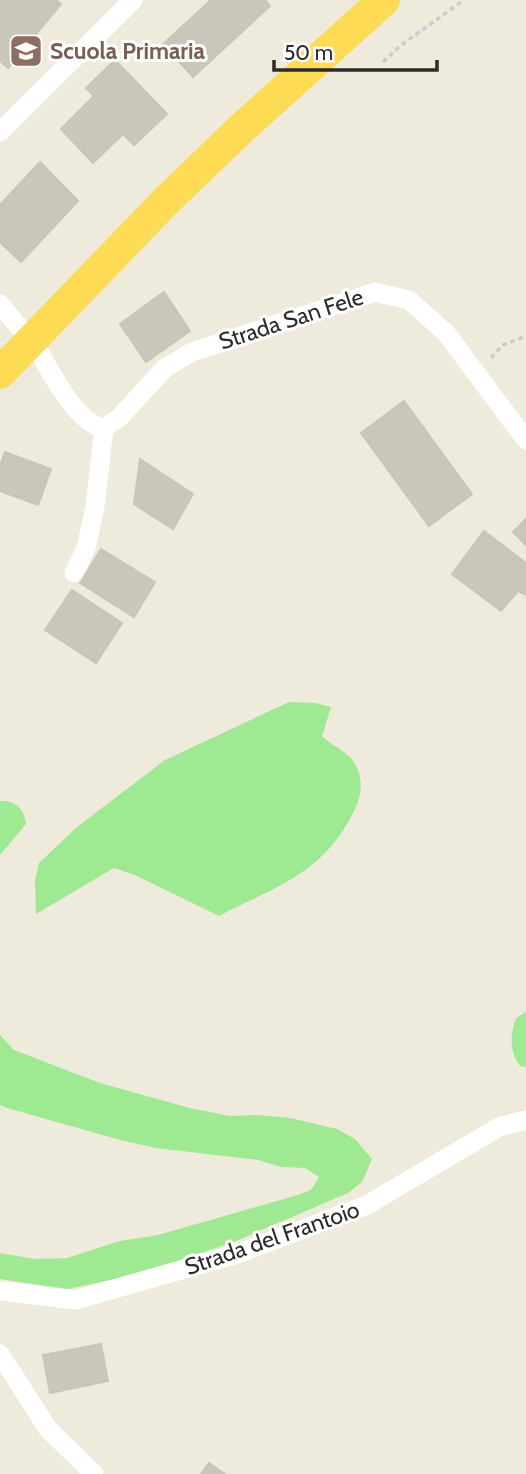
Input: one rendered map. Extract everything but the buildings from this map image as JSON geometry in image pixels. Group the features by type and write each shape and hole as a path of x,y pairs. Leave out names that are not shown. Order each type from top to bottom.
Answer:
{"highway":[{"path":"3,370 166,201 233,136 384,0"}],"street":[{"path":"0,132 133,0"},
{"name":"Strada San Fele","path":"104,428 119,418 165,368 192,352 375,292 409,300 446,333 526,440"},
{"path":"0,304 19,326"},
{"path":"40,353 60,391 95,427 104,428 95,507 86,548 74,573"},
{"name":"Strada del Frantoio","path":"0,1291 75,1300 237,1254 367,1205 499,1127 526,1120"},
{"path":"0,1354 48,1429 94,1474"}],"path":[{"path":"383,62 409,39 464,0"},
{"path":"476,376 503,345 526,336"}],"green space":[{"path":"289,702 331,707 322,736 351,758 361,781 358,801 350,819 338,838 309,867 276,888 219,916 137,876 114,868 36,914 35,880 39,863 77,827 165,760"},
{"path":"0,801 18,806 26,824 0,855"},
{"path":"526,1012 526,1067 520,1066 516,1060 512,1043 516,1018"},
{"path":"0,1035 14,1050 100,1083 230,1116 290,1118 337,1129 355,1139 372,1159 362,1182 348,1193 236,1241 144,1273 68,1289 0,1279 0,1253 35,1259 67,1258 120,1241 158,1235 298,1195 311,1190 319,1177 305,1168 281,1167 258,1160 156,1148 120,1140 0,1105"}],"place":[{"name":"Scuola Primaria","path":"26,51"}]}
